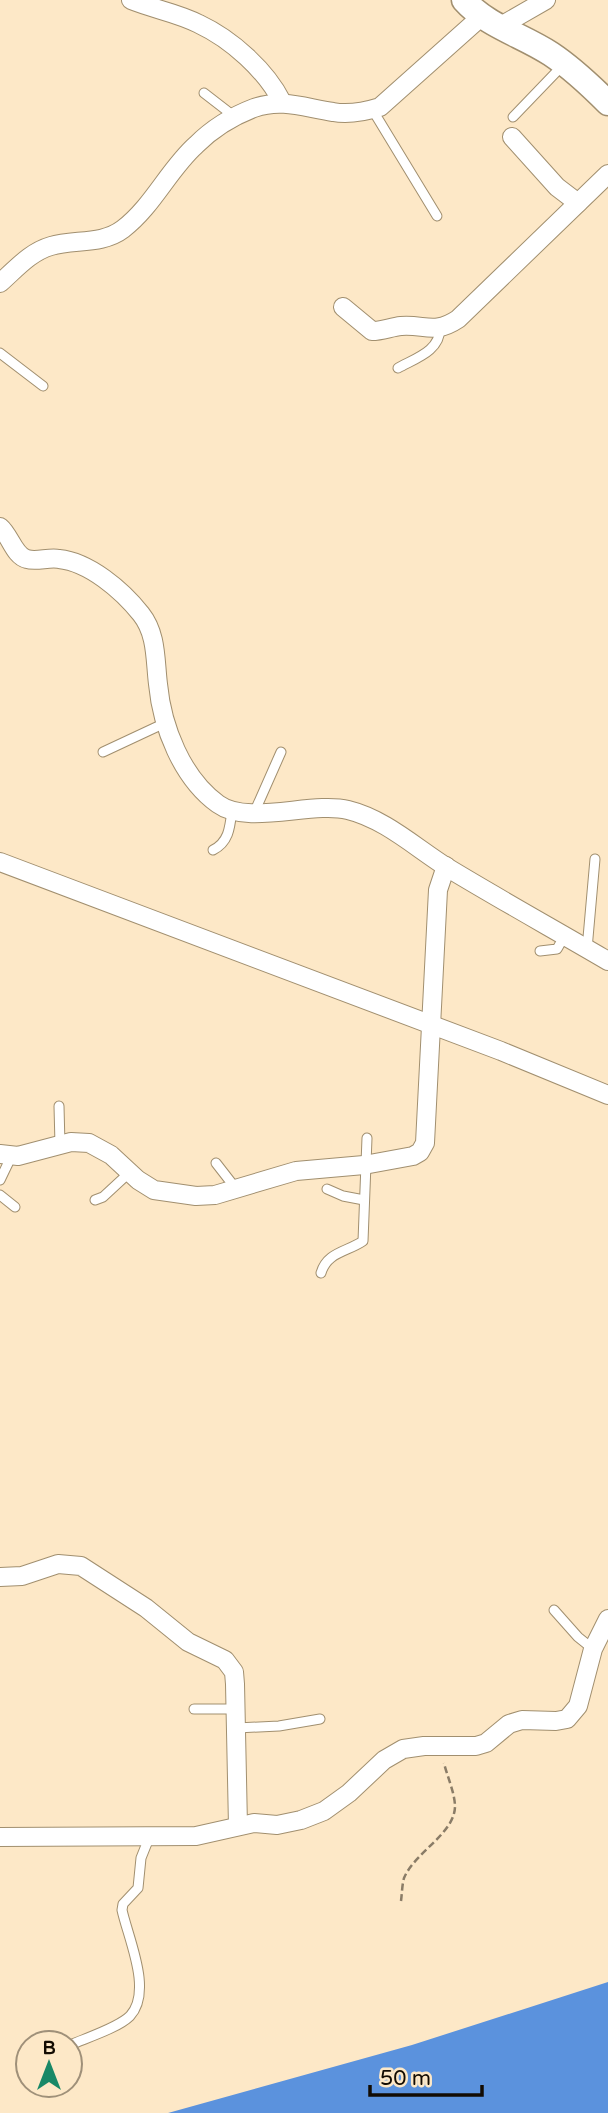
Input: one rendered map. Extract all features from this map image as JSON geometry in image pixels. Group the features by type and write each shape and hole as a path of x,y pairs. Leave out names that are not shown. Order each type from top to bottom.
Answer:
{"street":[{"path":"131,0 199,23 228,41 260,71 275,88 282,102"},
{"path":"0,283 40,250 54,245 103,239 122,230 150,202 194,146 235,117 255,108 282,102 335,113 363,112 380,107 481,14 546,0"},
{"path":"481,14 550,53 585,79 608,103"},
{"path":"512,137 557,187 578,203"},
{"path":"343,307 372,331 386,331 398,326 439,328 458,319 608,174"},
{"path":"0,527 21,556 27,559 58,558 87,569 120,591 142,615 152,634 165,723 187,772 214,802 223,808 254,813 323,808 345,809 372,817 446,866 608,961"},
{"path":"0,862 432,1025 608,1095"},
{"path":"6,1155 71,1142 89,1143 111,1155 154,1190 171,1194 215,1195 296,1171 364,1165 413,1156 423,1147 438,890 446,866"},
{"path":"0,1577 22,1576 58,1563 81,1566 146,1608 188,1642 232,1666 237,1728 238,1826"},
{"path":"0,1837 196,1836 254,1823 277,1825 301,1820 332,1805 349,1793 384,1759 403,1749 476,1746 486,1743 509,1724 522,1720 556,1721 567,1718 578,1706 593,1649 607,1623"}],"lane":[{"path":"513,117 564,64"},
{"path":"204,93 235,117"},
{"path":"372,109 438,216"},
{"path":"398,368 433,348 440,337 439,328"},
{"path":"0,353 43,386"},
{"path":"103,752 165,723"},
{"path":"254,813 281,752"},
{"path":"213,850 222,846 226,840 232,810"},
{"path":"587,949 595,859"},
{"path":"540,951 556,949 561,942 561,934"},
{"path":"59,1106 60,1145"},
{"path":"321,1273 329,1258 363,1241 367,1138"},
{"path":"0,1180 6,1155"},
{"path":"216,1163 237,1190"},
{"path":"95,1200 103,1197 130,1172"},
{"path":"327,1189 343,1196 364,1200"},
{"path":"0,1195 15,1207"},
{"path":"554,1610 578,1637 593,1649"},
{"path":"194,1709 236,1709"},
{"path":"237,1728 279,1726 320,1719"},
{"path":"84,2039 121,2022 134,2010 139,1989 138,1974 122,1910 123,1904 138,1888 141,1858 149,1838"}],"path":[{"path":"401,1901 404,1879 429,1844 449,1826 454,1817 455,1803 439,1747"}],"water":[{"path":"608,1982 608,2113 168,2113 412,2045"}]}
